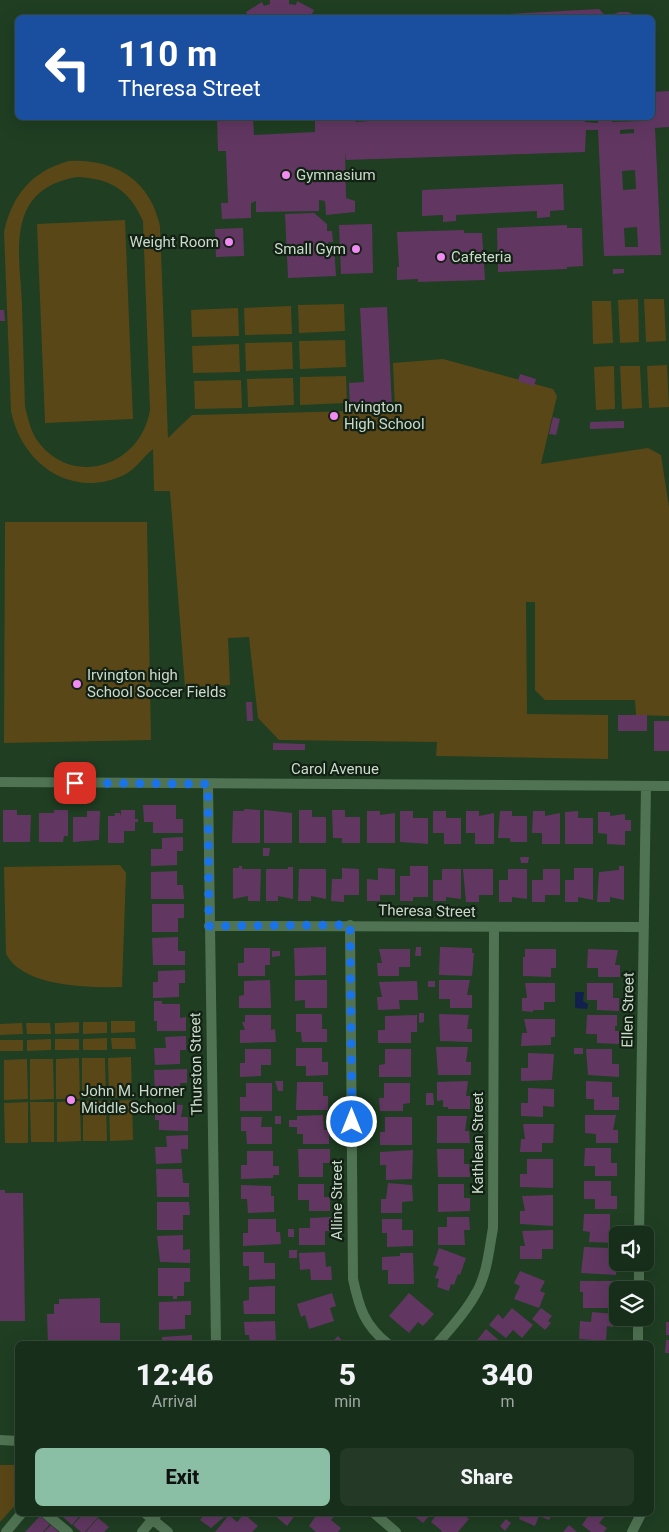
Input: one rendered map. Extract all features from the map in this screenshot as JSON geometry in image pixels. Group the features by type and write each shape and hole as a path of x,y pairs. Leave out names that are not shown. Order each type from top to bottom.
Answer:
{"street":[{"name":"Carol Avenue","path":"0,782 669,786"},
{"name":"Thurston Street","path":"208,784 216,1341"},
{"name":"Ellen Street","path":"640,1226 646,786"},
{"name":"Alline Street","path":"350,925 353,1279 360,1312 378,1336 384,1341"},
{"name":"Theresa Street","path":"209,926 644,927"},
{"name":"Kathlean Street","path":"440,1341 458,1320 476,1294 486,1265 493,1228 494,927"},
{"path":"638,1326 638,1341"},
{"path":"0,1440 15,1441"},
{"path":"6,1532 19,1516"},
{"path":"48,1516 68,1532"},
{"path":"142,1532 152,1516 168,1532"},
{"path":"376,1516 396,1532"},
{"path":"632,1532 640,1516"}],"shaded area":[{"path":"69,161 86,161 115,169 139,185 148,196 155,210 160,226 168,438 192,415 395,410 393,363 443,359 553,389 557,396 541,464 648,448 661,455 669,507 669,716 636,715 635,700 545,700 535,690 535,602 526,602 527,714 608,715 608,759 436,756 437,742 279,740 258,718 249,637 228,638 230,685 185,687 170,491 154,491 153,449 132,470 124,475 104,482 85,483 68,479 51,472 37,461 25,446 11,411 4,232 12,207 18,196 34,178 56,165","holes":["78,177 101,180 118,188 132,201 143,221 150,410 144,430 132,446 118,458 101,465 83,467 65,463 49,453 35,437 28,419 25,407 19,242 23,218 28,207 32,200 43,190 63,180"]},
{"path":"125,220 133,419 45,423 37,224"},
{"path":"638,299 639,342 620,343 618,300"},
{"path":"644,299 664,299 666,341 646,342"},
{"path":"592,301 611,301 613,343 593,344"},
{"path":"344,304 345,331 299,333 298,305"},
{"path":"291,306 292,334 245,335 244,308"},
{"path":"238,308 239,336 192,337 191,310"},
{"path":"345,340 346,367 300,369 299,341"},
{"path":"292,342 293,369 246,371 245,343"},
{"path":"239,344 240,372 193,373 192,346"},
{"path":"667,365 669,407 649,408 647,366"},
{"path":"614,366 615,409 596,410 594,367"},
{"path":"620,366 640,366 642,408 622,409"},
{"path":"346,376 347,403 300,405 300,377"},
{"path":"293,378 294,405 248,407 247,379"},
{"path":"241,380 242,408 195,409 194,381"},
{"name":"Irvington high School Soccer Fields","path":"5,522 147,522 151,740 4,743"},
{"path":"120,865 126,873 122,987 75,986 58,983 41,979 15,965 6,954 4,867"},
{"path":"111,1021 135,1021 135,1032 111,1033"},
{"path":"79,1022 79,1033 55,1034 55,1023"},
{"path":"83,1022 107,1022 107,1033 83,1034"},
{"path":"22,1023 23,1034 0,1035 0,1024"},
{"path":"26,1023 50,1023 51,1034 27,1034"},
{"path":"107,1038 107,1050 83,1050 83,1039"},
{"path":"111,1038 135,1038 136,1049 112,1049"},
{"path":"51,1039 51,1050 27,1051 27,1040"},
{"path":"55,1039 79,1039 79,1050 55,1050"},
{"path":"0,1040 23,1040 23,1051 0,1051"},
{"path":"131,1057 132,1097 109,1098 108,1058"},
{"path":"79,1058 80,1099 56,1099 56,1059"},
{"path":"82,1058 105,1058 106,1098 82,1098"},
{"path":"27,1059 28,1099 4,1100 4,1060"},
{"path":"30,1059 53,1059 54,1099 30,1100"},
{"path":"132,1100 133,1140 110,1141 109,1101"},
{"path":"80,1101 81,1141 57,1142 57,1102"},
{"path":"83,1101 106,1101 107,1141 83,1141"},
{"path":"28,1102 28,1143 5,1143 4,1103"},
{"path":"30,1102 54,1102 54,1142 31,1142"},
{"path":"0,1465 15,1465 15,1505 0,1522"}],"water":[{"path":"575,992 584,992 583,1001 588,1004 587,1009 575,1008"}],"building":[{"path":"270,0 289,0 289,4 296,5 297,1 314,10 312,15 248,15 246,12 262,2 264,6 270,4"},
{"path":"599,9 605,15 490,15"},
{"path":"619,12 628,12 634,15 612,15"},
{"path":"669,91 669,127 655,128 661,255 604,256 598,130 586,130 585,152 346,160 345,152 346,198 355,201 355,212 326,215 325,201 319,200 319,211 256,212 256,201 251,203 251,218 222,219 221,203 228,203 226,151 218,151 217,120 253,120 254,135 315,132 315,120 356,120 356,122 369,120 585,120 585,122 598,123 598,120 612,120 612,122 655,120 655,92","holes":["634,129 634,133 620,134 620,130","635,170 636,189 623,190 622,171","637,227 638,247 625,247 624,228"]},
{"path":"563,184 564,210 550,211 550,217 537,218 537,211 456,215 456,221 443,222 443,215 422,216 422,190"},
{"path":"314,213 327,224 327,231 332,231 333,242 328,242 328,245 334,245 336,276 288,278 285,214"},
{"name":"Small Gym","path":"372,224 373,273 341,274 339,225"},
{"path":"567,225 567,228 582,228 583,266 567,267 567,269 498,272 497,228"},
{"name":"Weight Room","path":"243,228 244,256 216,257 215,229"},
{"name":"Cafeteria","path":"464,230 464,233 482,233 485,280 418,282 418,279 397,280 397,267 399,267 397,232"},
{"path":"613,269 624,269 624,273 613,274"},
{"path":"387,307 392,406 350,408 349,383 364,382 360,308"},
{"path":"0,310 4,310 5,321 0,321"},
{"path":"520,374 536,379 534,386 518,381"},
{"path":"553,417 560,419 556,435 549,434"},
{"path":"624,421 624,428 590,429 590,422"},
{"path":"246,702 252,702 253,721 247,721"},
{"path":"618,715 647,715 647,731 618,731"},
{"path":"654,721 669,721 669,751 654,751"},
{"path":"273,743 305,744 305,750 273,750"},
{"path":"143,805 176,805 176,819 183,819 183,833 153,833 153,822 144,822"},
{"path":"244,809 260,810 260,843 232,843 233,811 244,811"},
{"path":"3,810 17,810 17,815 31,815 30,842 3,842"},
{"path":"54,810 68,810 68,836 64,836 63,842 39,842 39,813 54,813"},
{"path":"121,810 135,810 135,819 138,819 138,822 135,822 135,831 124,831 124,843 108,843 108,816 115,816 114,813 120,813 121,816"},
{"path":"264,810 292,813 292,843 264,843"},
{"path":"299,810 312,810 312,817 326,817 326,843 299,843"},
{"path":"332,810 345,810 345,817 360,817 360,843 342,843 342,838 333,838"},
{"path":"87,811 100,811 99,840 73,842 73,817 87,817"},
{"path":"367,811 380,811 380,815 395,813 395,843 367,843"},
{"path":"400,811 413,811 413,818 428,818 428,844 400,842"},
{"path":"433,811 446,811 446,818 461,818 461,844 444,844 444,833 433,833"},
{"path":"466,811 479,811 479,816 494,813 494,844 475,844 475,833 466,833"},
{"path":"500,811 512,811 512,816 527,816 527,842 510,842 510,838 498,838"},
{"path":"533,811 545,811 545,816 560,813 560,844 542,844 542,833 532,833"},
{"path":"578,811 578,818 593,818 593,844 565,844 565,812"},
{"path":"598,812 610,812 610,816 625,814 625,820 631,820 631,831 625,831 625,845 607,844 607,834 598,833"},
{"path":"183,837 183,851 177,851 177,865 151,866 151,849 162,849 162,838"},
{"path":"263,848 270,848 269,856 263,856"},
{"path":"520,857 529,857 528,863 521,863"},
{"path":"239,866 242,866 242,869 261,869 260,901 248,901 248,896 233,899 233,868 239,868"},
{"path":"410,866 428,866 428,897 413,897 413,901 400,901 400,876 410,876"},
{"path":"619,866 624,866 624,900 610,897 610,902 597,902 599,872 619,870"},
{"path":"288,867 293,867 293,899 278,896 278,901 266,901 266,869 288,869"},
{"path":"342,868 359,869 359,895 344,895 344,902 331,901 332,879 342,879"},
{"path":"378,868 395,869 395,895 380,895 380,901 367,901 367,879 378,880"},
{"path":"574,868 593,868 593,900 578,897 578,902 565,902 565,880 574,880"},
{"path":"299,869 326,869 326,899 311,896 311,901 298,901"},
{"path":"442,869 461,869 461,899 446,897 446,901 433,901 433,880 442,880"},
{"path":"463,869 493,869 493,895 479,895 479,902 466,902"},
{"path":"508,869 527,869 527,899 512,897 512,902 499,902 499,880 508,880"},
{"path":"543,869 560,869 560,895 545,895 545,902 532,902 532,880 543,880"},
{"path":"177,871 177,885 183,885 184,899 151,899 151,872"},
{"path":"152,904 184,904 184,918 178,918 178,932 152,932"},
{"path":"178,937 178,951 185,951 185,965 153,965 152,938"},
{"path":"326,947 326,975 295,976 294,948"},
{"path":"416,947 421,947 421,956 415,956"},
{"path":"440,947 472,948 472,953 474,953 472,976 439,975"},
{"path":"244,948 270,948 270,965 265,965 265,976 238,976 238,963 244,963"},
{"path":"379,949 410,949 410,967 399,967 399,976 378,976 377,963 382,963"},
{"path":"525,949 556,949 556,968 551,968 551,977 523,976"},
{"path":"588,949 618,950 615,965 620,965 620,977 598,977 598,968 587,968"},
{"path":"272,951 280,951 280,956 272,957"},
{"path":"185,970 185,983 179,983 179,997 153,998 153,982 158,982 158,971"},
{"path":"270,980 271,1008 239,1008 239,996 244,995 244,981"},
{"path":"295,980 327,980 327,1008 305,1008 305,1000 295,1001"},
{"path":"439,980 470,980 467,995 472,995 472,1008 450,1008 450,999 439,999"},
{"path":"417,981 418,1000 399,1000 400,1009 378,1010 377,997 382,997 379,982"},
{"path":"428,981 435,981 435,987 428,987"},
{"path":"525,983 555,983 555,1002 544,1002 544,1010 522,1011 522,998 527,998"},
{"path":"587,983 613,983 613,998 619,998 619,1011 597,1010 597,1000 587,1000"},
{"path":"154,1001 162,1001 162,1004 180,1004 180,1018 186,1017 186,1031 157,1031 157,1021 154,1021"},
{"path":"419,1013 424,1013 424,1022 419,1023"},
{"path":"296,1014 322,1014 322,1029 327,1029 327,1042 302,1042 301,1032 296,1032"},
{"path":"439,1014 469,1015 467,1029 472,1029 472,1042 440,1041"},
{"path":"245,1015 271,1015 271,1030 275,1029 276,1042 240,1043 240,1030 245,1030 242,1022 245,1022"},
{"path":"417,1015 417,1032 411,1032 411,1043 378,1043 378,1030 385,1030 385,1016"},
{"path":"587,1015 617,1015 615,1031 619,1031 619,1044 597,1043 597,1034 586,1034"},
{"path":"524,1019 555,1019 555,1037 551,1037 551,1045 521,1046 522,1033 527,1033"},
{"path":"186,1036 186,1050 180,1050 180,1064 155,1065 154,1048 166,1048 165,1037"},
{"path":"436,1047 468,1047 466,1062 471,1062 471,1075 438,1075"},
{"path":"296,1048 322,1048 322,1062 328,1062 328,1075 306,1076 306,1066 296,1066"},
{"path":"574,1048 583,1048 583,1054 574,1054"},
{"path":"245,1049 271,1049 271,1065 261,1065 261,1076 240,1077 240,1063 245,1063"},
{"path":"385,1049 411,1049 411,1077 379,1077 379,1065 385,1064"},
{"path":"586,1049 612,1049 612,1064 619,1064 619,1077 588,1075"},
{"path":"528,1053 554,1054 552,1080 521,1081 521,1068 528,1068"},
{"path":"187,1069 187,1083 180,1083 181,1097 155,1097 154,1070"},
{"path":"275,1081 283,1081 283,1091 278,1091"},
{"path":"468,1081 466,1096 470,1096 470,1109 448,1109 448,1107 443,1107 443,1100 437,1101 437,1082"},
{"path":"586,1081 612,1082 612,1097 619,1097 619,1110 594,1110 594,1099 586,1099"},
{"path":"297,1082 323,1082 323,1096 328,1096 328,1110 296,1110"},
{"path":"246,1083 272,1083 272,1111 240,1111 240,1097 246,1097"},
{"path":"384,1083 410,1083 410,1103 403,1104 403,1111 380,1111 379,1098 384,1098"},
{"path":"528,1088 554,1089 554,1107 543,1106 543,1117 521,1116 521,1103 528,1103"},
{"path":"426,1093 433,1093 434,1105 426,1105"},
{"path":"155,1103 183,1105 181,1117 188,1117 188,1131 159,1130 159,1120 155,1120"},
{"path":"323,1115 324,1130 329,1130 329,1144 303,1144 303,1134 297,1134 297,1127 289,1127 289,1120 297,1120 297,1116"},
{"path":"585,1115 616,1115 613,1130 618,1130 618,1143 596,1143 596,1134 585,1133"},
{"path":"275,1116 281,1116 281,1124 275,1124"},
{"path":"437,1116 467,1116 465,1131 469,1131 470,1143 437,1143"},
{"path":"241,1117 262,1117 261,1127 272,1127 272,1144 247,1144 246,1131 241,1131"},
{"path":"385,1117 412,1117 412,1145 380,1145 380,1132 385,1132"},
{"path":"523,1124 554,1124 553,1143 542,1143 542,1152 520,1152 521,1139 525,1139"},
{"path":"188,1135 188,1149 181,1149 182,1163 156,1164 155,1147 167,1147 166,1136"},
{"path":"585,1148 611,1148 611,1163 617,1163 617,1176 595,1176 595,1166 584,1166"},
{"path":"298,1149 330,1149 330,1163 323,1163 323,1177 299,1177"},
{"path":"437,1149 464,1149 464,1164 469,1164 470,1177 438,1177"},
{"path":"413,1150 412,1179 386,1180 386,1165 380,1165 380,1152"},
{"path":"247,1151 273,1151 273,1166 279,1166 279,1175 273,1175 273,1178 241,1179 241,1165 247,1165"},
{"path":"527,1159 553,1159 553,1188 520,1187 520,1174 527,1174"},
{"path":"156,1169 182,1169 183,1183 189,1183 189,1197 157,1197"},
{"path":"584,1181 611,1181 611,1196 617,1196 617,1209 595,1209 595,1199 584,1199"},
{"path":"388,1183 412,1185 413,1201 402,1202 402,1213 381,1213 381,1199 386,1199"},
{"path":"298,1184 324,1184 324,1197 330,1197 330,1211 309,1211 309,1200 298,1200"},
{"path":"438,1184 464,1184 464,1198 470,1198 470,1211 438,1212"},
{"path":"241,1185 271,1186 271,1196 274,1196 274,1212 248,1213 247,1199 241,1199"},
{"path":"0,1190 5,1190 5,1193 23,1193 25,1321 0,1321"},
{"path":"553,1195 553,1226 520,1224 520,1211 525,1211 522,1196"},
{"path":"157,1202 189,1202 190,1215 183,1215 183,1230 157,1230"},
{"path":"584,1214 610,1214 609,1243 589,1242 590,1232 583,1231"},
{"path":"331,1217 331,1231 325,1231 325,1245 299,1245 299,1228 310,1228 310,1218"},
{"path":"447,1217 469,1217 470,1230 464,1230 465,1245 438,1245 438,1227 447,1227"},
{"path":"248,1219 276,1219 276,1232 280,1232 281,1244 243,1246 243,1233 248,1233"},
{"path":"382,1219 402,1219 402,1230 413,1230 413,1246 387,1247 387,1233 382,1233"},
{"path":"288,1229 294,1229 294,1237 288,1237"},
{"path":"553,1230 553,1249 542,1249 542,1259 520,1259 520,1246 525,1246 522,1231"},
{"path":"183,1235 183,1250 190,1249 190,1263 160,1262 157,1236"},
{"path":"584,1247 609,1248 609,1271 616,1271 616,1275 581,1273"},
{"path":"439,1248 466,1258 460,1275 458,1274 454,1285 451,1284 449,1291 437,1287 439,1279 435,1278 439,1267 433,1265"},
{"path":"289,1250 297,1250 297,1258 289,1258"},
{"path":"243,1252 264,1252 264,1263 275,1263 275,1279 249,1280 249,1266 243,1266"},
{"path":"325,1252 326,1267 331,1266 332,1280 311,1280 310,1269 300,1270 299,1253"},
{"path":"400,1253 413,1253 414,1284 388,1284 388,1270 382,1270 382,1257 400,1256"},
{"path":"158,1268 190,1268 190,1282 184,1282 184,1296 177,1296 177,1299 173,1299 173,1296 158,1296"},
{"path":"520,1271 545,1281 540,1291 545,1293 539,1308 514,1299 520,1286 514,1283"},
{"path":"580,1281 609,1281 609,1308 583,1308 583,1292 580,1292"},
{"path":"275,1286 275,1314 244,1314 243,1301 249,1300 249,1287"},
{"path":"332,1293 336,1306 330,1308 334,1321 309,1329 305,1315 301,1317 297,1304"},
{"path":"409,1293 434,1314 423,1326 418,1322 409,1333 389,1316"},
{"path":"100,1298 100,1323 120,1323 120,1341 48,1341 47,1314 54,1314 54,1304 59,1304 59,1299"},
{"path":"191,1301 191,1315 185,1315 185,1329 159,1330 159,1302"},
{"path":"512,1308 533,1325 522,1338 513,1330 506,1338 489,1325 498,1314 503,1319"},
{"path":"541,1308 552,1316 548,1321 551,1323 545,1330 532,1319"},
{"path":"592,1312 609,1313 609,1326 613,1326 613,1327 607,1326 606,1341 579,1339 580,1321 591,1322"},
{"path":"275,1321 276,1341 250,1341 249,1335 245,1335 244,1322"},
{"path":"666,1322 669,1322 669,1335 666,1335"},
{"path":"486,1329 500,1341 476,1341"},
{"path":"192,1335 192,1341 162,1341 162,1337"},
{"path":"338,1336 342,1341 333,1341"},
{"path":"666,1340 669,1340 669,1353 665,1353"},
{"path":"40,1516 50,1524 43,1532 25,1532"},
{"path":"62,1516 79,1516 72,1525"},
{"path":"81,1516 98,1517 85,1532 81,1532 73,1525"},
{"path":"203,1516 224,1517 211,1528 200,1520"},
{"path":"228,1516 237,1522 242,1516 246,1516 258,1526 252,1532 215,1532"},
{"path":"275,1516 294,1516 287,1526"},
{"path":"316,1516 334,1516 331,1520 341,1528 338,1532 316,1532 309,1526"},
{"path":"414,1516 429,1516 423,1523"},
{"path":"436,1516 465,1516 469,1519 458,1532 441,1532 431,1522"},
{"path":"520,1516 539,1516 535,1526 519,1519"},
{"path":"539,1516 551,1516 549,1520"},
{"path":"588,1516 605,1516 599,1523 607,1528 604,1532 591,1532 582,1525"},
{"path":"98,1518 109,1527 104,1532 86,1532"},
{"path":"506,1519 511,1523 505,1531 500,1526"},
{"path":"51,1525 59,1532 44,1532"},
{"path":"569,1525 577,1532 563,1532"}],"place":[{"name":"Gymnasium","path":"286,175"},
{"name":"Weight Room","path":"229,242"},
{"name":"Small Gym","path":"356,249"},
{"name":"Cafeteria","path":"441,257"},
{"name":"Irvington High School","path":"334,416"},
{"name":"Irvington high School Soccer Fields","path":"77,684"},
{"name":"John M. Horner Middle School","path":"71,1100"}],"route":[{"path":"75,783 208,784 209,926 350,925 352,1122"}]}
